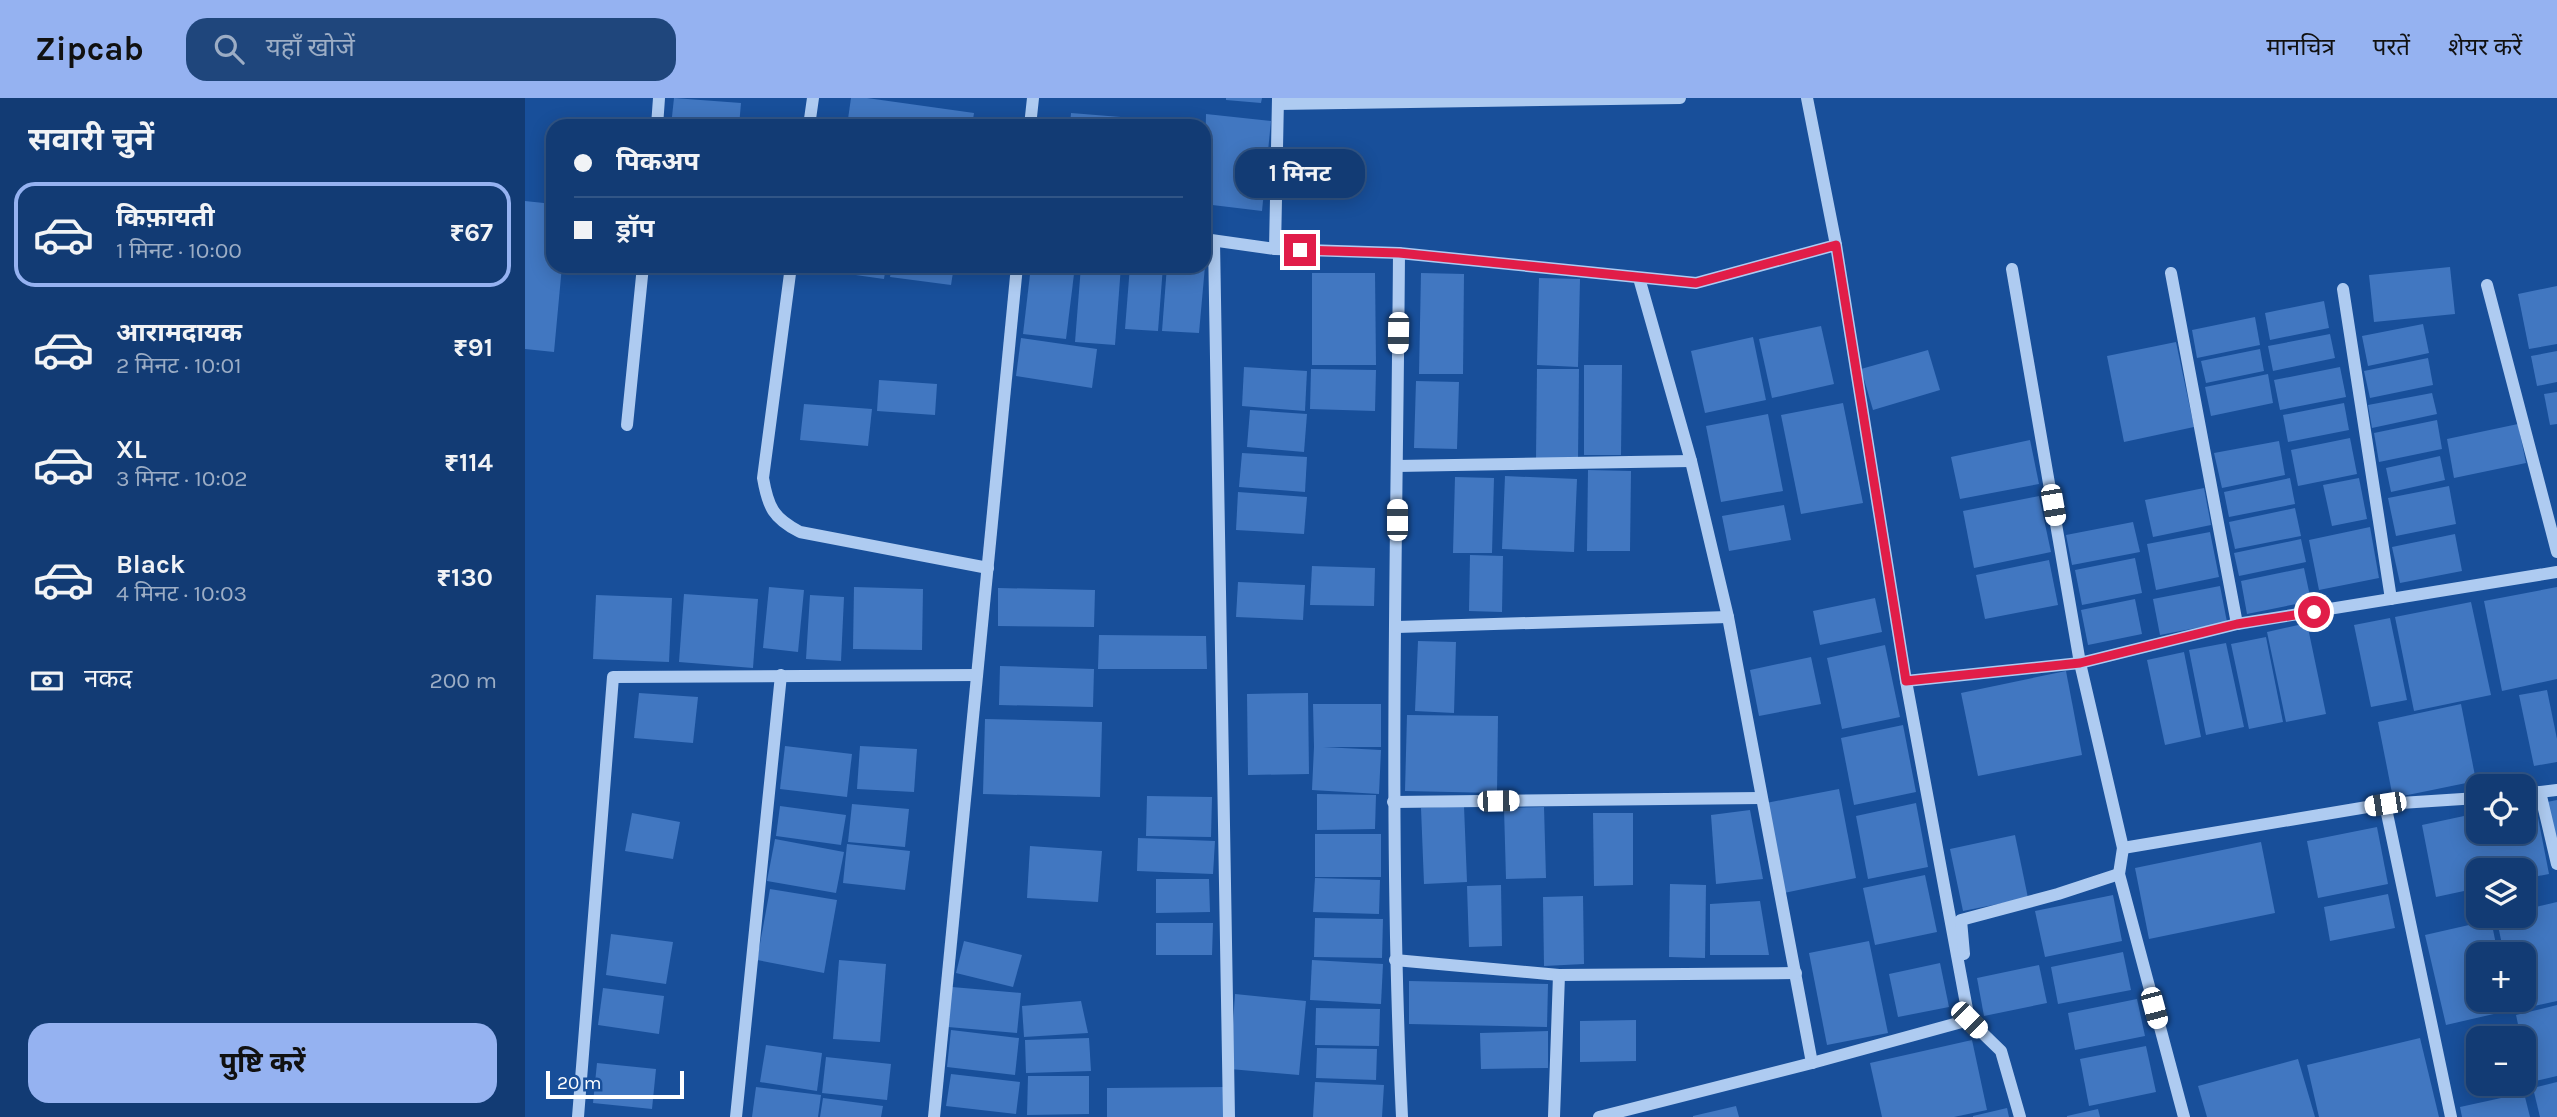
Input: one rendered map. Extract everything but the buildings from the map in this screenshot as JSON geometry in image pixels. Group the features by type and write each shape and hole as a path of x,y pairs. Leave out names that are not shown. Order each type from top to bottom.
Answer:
{"street":[{"path":"658,119 659,98"},
{"path":"810,119 813,98"},
{"path":"1031,119 1033,98"},
{"path":"1276,249 1278,101 1680,98"},
{"path":"1807,98 1836,245 1906,681 1969,1020 2001,1051 2019,1117"},
{"path":"1211,240 1276,249 1399,253 1696,283 1836,245"},
{"path":"1399,253 1393,802 1395,960 1402,1117"},
{"path":"2012,269 2080,663 2123,848 2119,874 2184,1117"},
{"path":"627,425 642,273"},
{"path":"790,273 763,478 768,505 784,523 800,532 988,568"},
{"path":"934,1117 1016,273"},
{"path":"1210,273 1229,1117"},
{"path":"2171,273 2237,624"},
{"path":"1639,278 1692,461 1728,617 1812,1063"},
{"path":"2487,285 2557,552"},
{"path":"2343,289 2391,599"},
{"path":"1397,466 1692,461"},
{"path":"1906,681 2080,663 2237,624 2557,572"},
{"path":"1397,627 1728,617"},
{"path":"736,1117 781,675"},
{"path":"578,1117 613,677 977,675"},
{"path":"2536,792 2557,790"},
{"path":"2540,792 2557,864"},
{"path":"1393,802 1761,798"},
{"path":"2123,848 2385,804 2466,799"},
{"path":"2385,804 2451,1117"},
{"path":"1969,1020 1961,920 2058,894 2119,874"},
{"path":"1395,960 1559,975 1795,973"},
{"path":"1554,1117 1559,975"},
{"path":"1599,1117 1969,1020"}],"route":[{"path":"1300,250 1399,253 1696,283 1836,245 1906,681 2080,663 2237,624 2314,612"}]}
